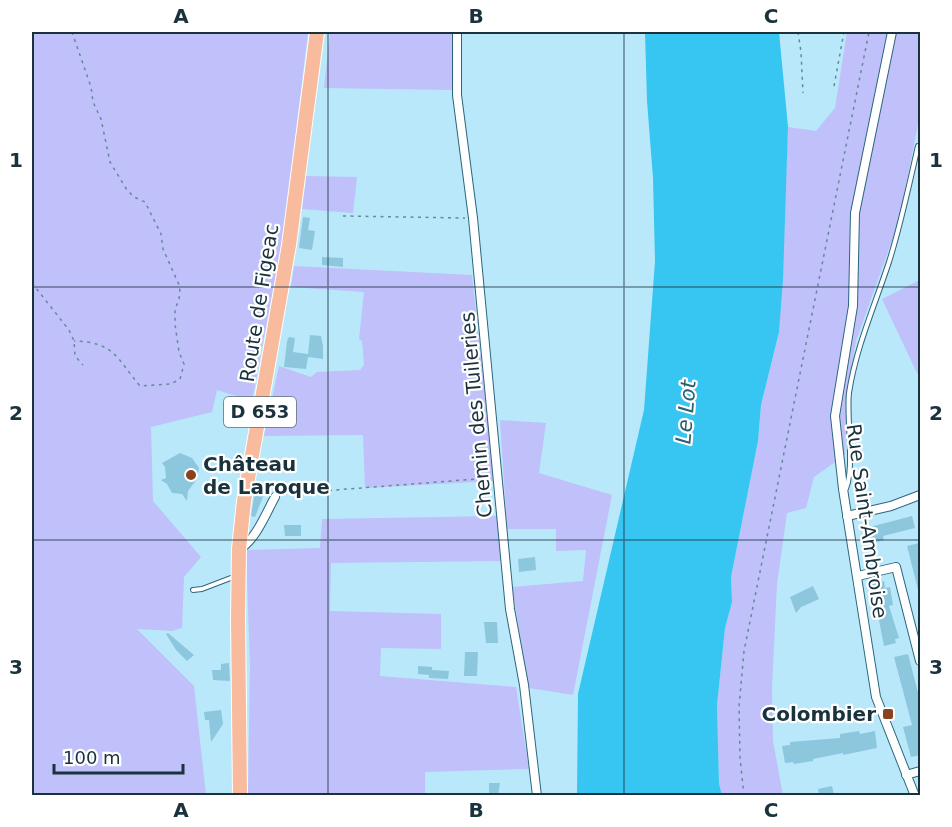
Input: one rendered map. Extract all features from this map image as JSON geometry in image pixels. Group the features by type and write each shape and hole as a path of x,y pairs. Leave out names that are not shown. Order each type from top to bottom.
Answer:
{"main road":[{"name":"Route de Figeac","path":"240,795 239,574 244,501 289,245 317,32"}],"street":[{"name":"Chemin des Tuileries","path":"457,32 457,95 473,218 510,609 524,685 537,795"},
{"name":"Rue Saint-Ambroise","path":"892,32 855,213 853,306 835,416 844,493 876,697 915,795"},
{"path":"848,516 891,506 921,495"},
{"path":"240,549 257,531 274,497"},
{"path":"858,576 896,567 921,661"},
{"path":"906,775 921,771"}],"lane":[{"path":"844,493 848,487 849,394 860,345 901,224 918,146"},
{"path":"193,590 202,589 239,574"}],"path":[{"path":"72,32 91,87 93,102 101,119 110,162 127,190 134,197 145,202 161,234 163,249 180,287 175,324 179,352 184,364 180,379 171,384 140,386 112,350 87,341 74,341"},
{"path":"798,32 803,93"},
{"path":"834,86 844,32"},
{"path":"744,795 740,758 739,707 744,651 869,32"},
{"path":"918,146 921,127"},
{"path":"343,216 473,218"},
{"path":"32,283 69,330 74,341 75,356 83,365"},
{"path":"274,497 294,492 499,477"}],"shaded area":[{"path":"32,32 308,32 284,232 252,401 217,390 212,412 151,427 153,501 201,557 184,577 182,628 172,631 137,629 194,686 206,795 32,795"},
{"path":"330,32 453,32 453,90 324,88"},
{"path":"847,32 920,32 920,114 899,221 856,341 847,391 845,455 814,477 806,508 787,513 777,584 772,688 773,741 783,795 722,796 719,784 717,705 725,628 732,602 731,577 758,441 761,405 779,332 788,127 816,131 835,108"},
{"path":"306,176 357,177 353,213 302,209"},
{"path":"294,266 472,275 494,481 365,488 363,435 264,436 279,366 311,377 317,372 360,370 364,365 362,341 359,339 364,292 291,287"},
{"path":"920,280 920,372 917,373 882,299"},
{"path":"500,420 546,423 539,473 612,495 573,695 529,688 512,587 583,581 586,550 556,551 556,529 507,529"},
{"path":"497,516 502,561 331,563 330,611 441,614 441,649 381,648 380,676 516,687 529,769 425,772 425,795 248,795 250,665 246,550 320,548 322,519"}],"water":[{"name":"Le Lot","path":"645,32 779,32 788,127 783,279 779,332 761,405 758,441 731,577 732,602 725,628 717,705 719,784 722,795 577,795 578,694 644,410 655,261"}],"building":[{"path":"303,217 310,218 308,230 315,231 312,250 299,248"},
{"path":"322,257 343,258 343,267 322,265"},
{"path":"310,335 321,336 323,359 308,357 306,369 284,367 289,337 295,338 293,352 308,354"},
{"name":"Château de Laroque","path":"180,453 192,458 199,468 197,479 188,491 187,501 182,494 172,493 167,484 161,480 166,478 165,467 162,463"},
{"path":"256,485 266,489 255,517 251,516"},
{"path":"912,516 915,528 883,536 884,540 870,544 866,528"},
{"path":"284,525 301,525 301,536 285,536"},
{"path":"919,543 921,590 918,590 907,546"},
{"path":"535,557 536,570 519,572 518,559"},
{"path":"884,581 885,588 890,587 893,605 889,606 899,638 895,639 896,643 884,646 872,584"},
{"path":"813,586 819,599 801,607 796,613 790,597"},
{"path":"484,622 497,622 498,643 486,643"},
{"path":"168,633 194,655 187,661 176,650 166,634"},
{"path":"465,652 478,652 477,676 464,676"},
{"path":"908,654 921,704 921,755 911,757 903,727 912,725 894,657"},
{"path":"229,663 230,681 213,680 212,670 221,670 221,664"},
{"path":"418,666 449,671 448,679 429,678 429,675 418,674"},
{"path":"221,710 223,724 211,742 209,720 205,720 204,712"},
{"path":"859,731 860,734 875,731 877,748 813,759 813,761 785,763 782,746 790,745 790,742 840,738 840,734"},
{"path":"489,783 500,783 498,795 489,795"},
{"path":"832,786 834,795 819,795 818,789"}],"place":[{"name":"Château de Laroque","path":"191,475"},
{"name":"Colombier","path":"888,714"}]}
